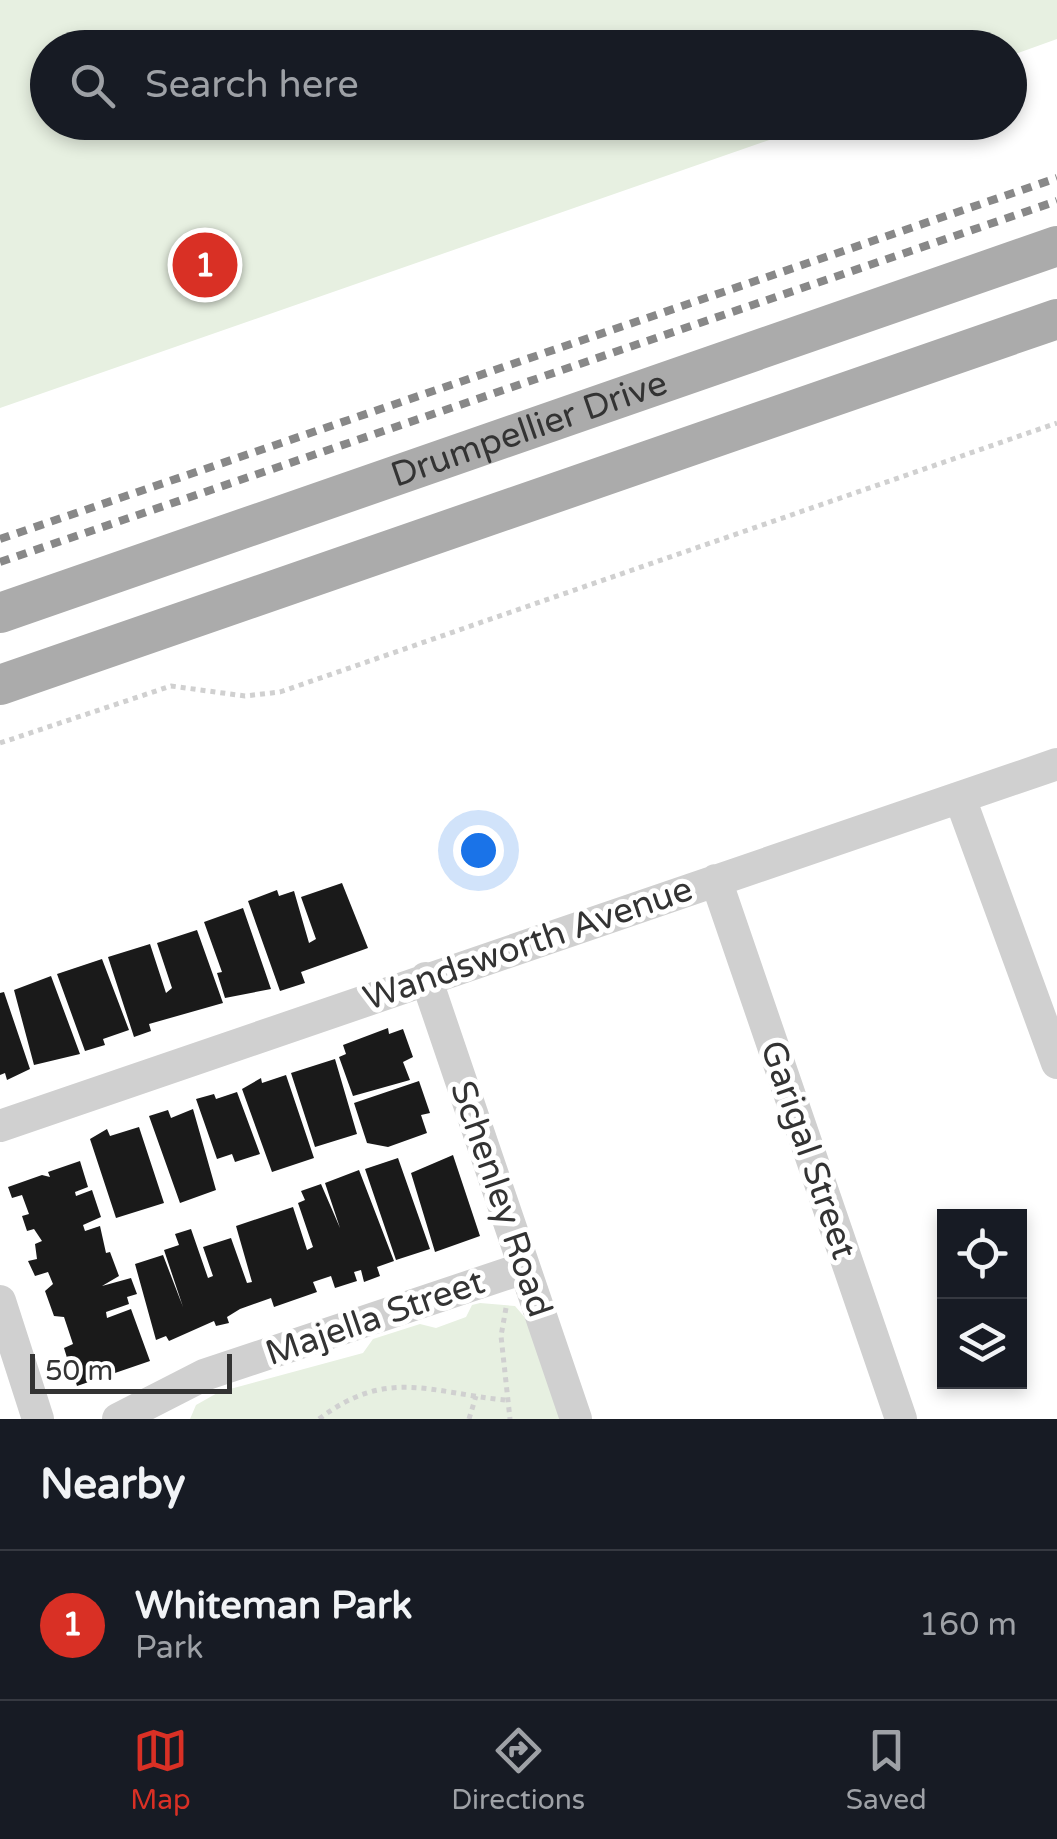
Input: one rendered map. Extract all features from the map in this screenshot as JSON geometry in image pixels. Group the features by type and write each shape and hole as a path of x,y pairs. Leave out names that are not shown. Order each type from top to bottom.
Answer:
{"main road":[{"name":"Drumpellier Drive","path":"0,612 1057,246"},
{"name":"Drumpellier Drive","path":"0,686 1057,319"}],"street":[{"name":"Wandsworth Avenue","path":"0,1126 1057,764"},
{"path":"960,798 1057,1064"},
{"name":"Garigal Street","path":"716,880 901,1419"},
{"name":"Schenley Road","path":"426,978 576,1419"},
{"name":"Majella Street","path":"137,1415 204,1375 524,1268"},
{"path":"0,1301 38,1419"}],"path":[{"path":"0,743 171,686 246,696 280,692 1057,423"},
{"path":"506,1303 500,1336 510,1419"},
{"path":"319,1419 356,1398 409,1384 506,1400"},
{"path":"470,1419 476,1396"}],"green space":[{"path":"0,0 1057,0 1057,39 1027,50 1027,30 30,30 30,140 769,140 0,408"},
{"path":"472,1305 515,1306 527,1320 563,1419 190,1419 196,1405 219,1392 363,1353 373,1339 420,1324 436,1328 466,1317"}],"building":[{"path":"342,883 368,948 301,972 305,983 280,991 248,901 277,890 279,896 294,891 309,943 316,939 301,897"},
{"path":"243,908 271,989 225,998 217,973 222,972 204,922"},
{"path":"197,930 223,1003 149,1024 151,1031 134,1037 108,957 150,944 166,993 172,988 157,943"},
{"path":"102,959 129,1030 103,1039 105,1045 85,1051 57,974"},
{"path":"51,976 80,1054 34,1065 14,990"},
{"path":"4,992 30,1069 7,1080 5,1073 0,1075 0,993"},
{"path":"388,1028 389,1034 403,1029 413,1057 403,1062 410,1080 353,1096 339,1057 346,1054 343,1045"},
{"path":"335,1059 357,1134 315,1147 291,1073"},
{"path":"286,1075 314,1158 272,1172 242,1089 261,1078 262,1083"},
{"path":"419,1081 430,1113 421,1115 427,1133 388,1147 367,1143 354,1103"},
{"path":"237,1092 260,1154 235,1162 232,1154 217,1159 196,1099 214,1094 216,1099"},
{"path":"193,1109 216,1190 180,1203 149,1116 168,1110 171,1118"},
{"path":"139,1127 164,1203 116,1218 90,1139 107,1129 110,1136"},
{"path":"453,1155 480,1236 435,1252 411,1173"},
{"path":"398,1158 430,1249 396,1260 365,1169"},
{"path":"80,1161 88,1187 75,1192 76,1196 92,1190 101,1217 83,1225 85,1231 100,1226 106,1253 110,1252 119,1276 102,1286 131,1278 137,1294 127,1297 129,1304 106,1312 107,1318 131,1309 150,1361 77,1386 73,1373 79,1371 75,1358 68,1361 64,1348 73,1344 64,1317 54,1316 45,1291 53,1284 48,1272 35,1276 28,1261 37,1259 35,1244 42,1241 34,1229 27,1231 22,1216 29,1214 22,1195 12,1198 8,1187 42,1175 50,1177 48,1172"},
{"path":"359,1170 394,1261 377,1267 380,1276 364,1282 361,1270 354,1272 357,1281 335,1288 331,1276 313,1282 317,1292 274,1307 271,1298 240,1309 227,1317 229,1323 216,1326 214,1321 169,1341 166,1336 156,1340 135,1264 163,1255 183,1307 164,1250 179,1245 175,1234 191,1229 208,1278 213,1276 203,1247 231,1238 247,1283 252,1282 236,1226 293,1207 307,1250 313,1247 298,1203 305,1200 301,1191 321,1184 340,1228 325,1183"}],"railway":[{"path":"0,539 1057,178"},
{"path":"0,562 1057,201"}],"place":[{"name":"Whiteman Park","path":"205,265"}]}
